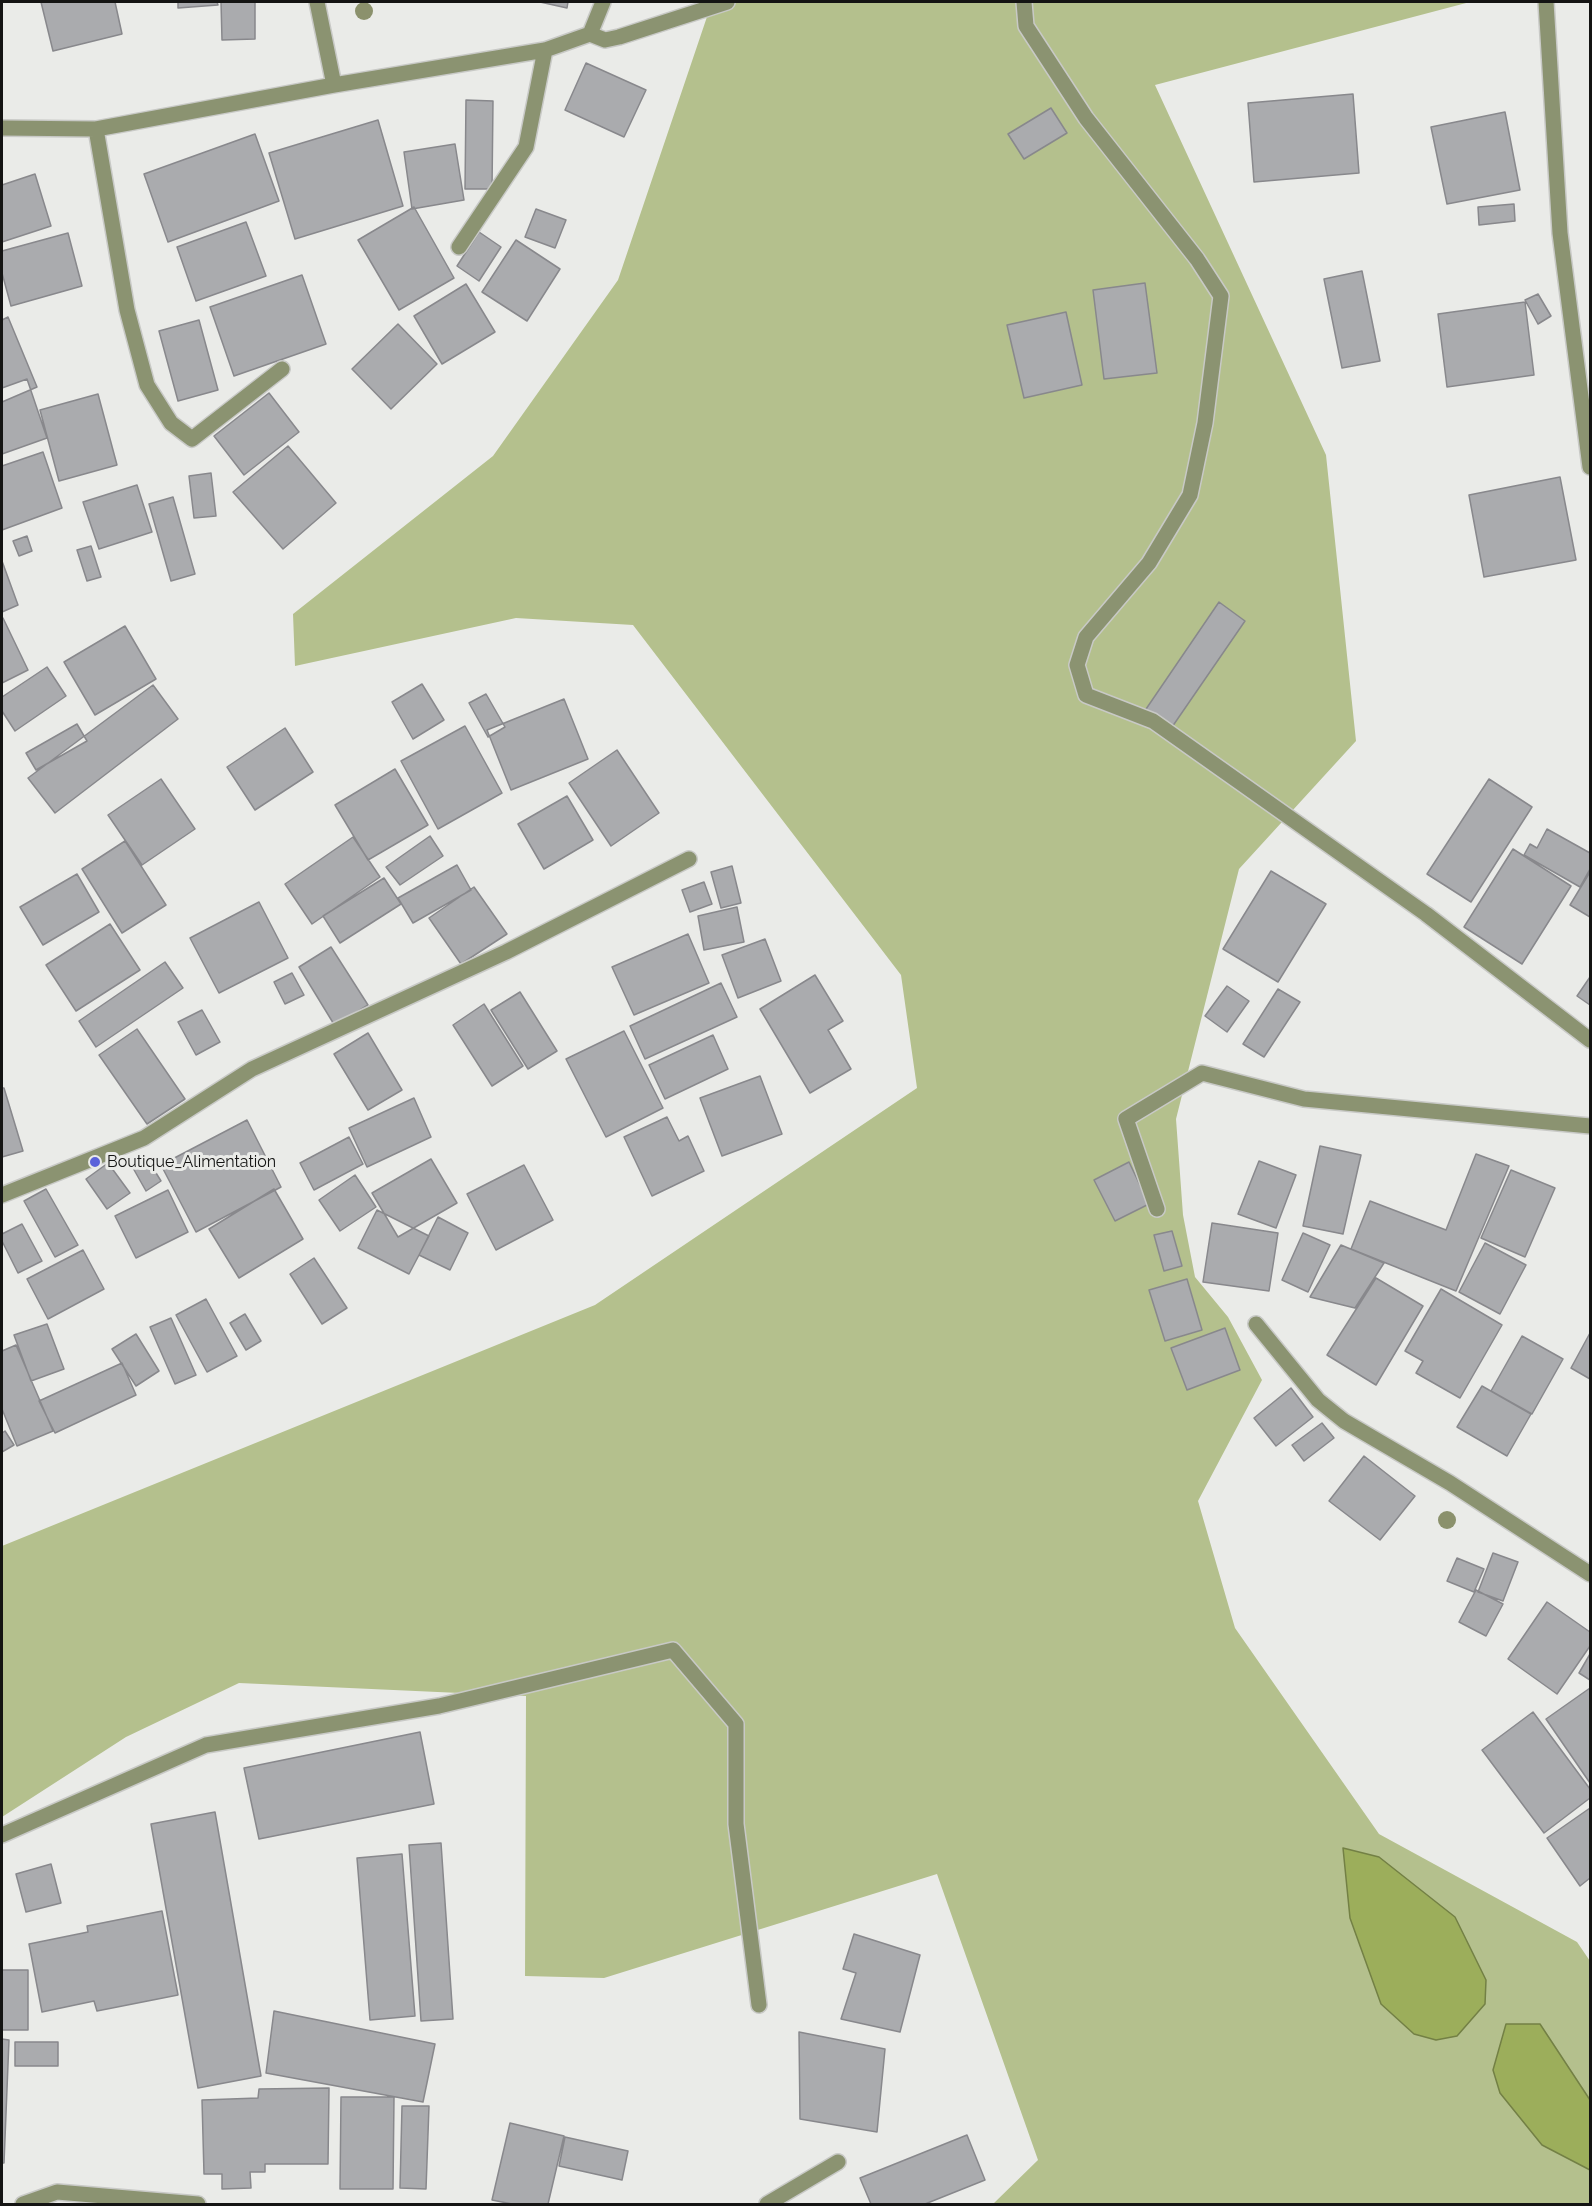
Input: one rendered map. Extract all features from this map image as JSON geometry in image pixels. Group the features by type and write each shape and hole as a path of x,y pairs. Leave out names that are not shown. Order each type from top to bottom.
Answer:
{"street":[{"path":"316,2 334,85"},
{"path":"2,128 96,129 334,85 545,50 574,42 590,34 603,2"},
{"path":"590,34 605,40 620,37 727,2"},
{"path":"1024,2 1026,26 1080,109 1197,258 1221,296 1205,423 1190,495 1149,563 1086,637 1077,665 1086,695 1153,721 1426,914 1590,1040"},
{"path":"1546,2 1560,233 1590,467"},
{"path":"459,247 526,147 545,50"},
{"path":"96,129 133,331 147,386 171,423 192,439 282,369"},
{"path":"2,1195 144,1138 252,1069 506,952 689,859"},
{"path":"1157,1209 1126,1119 1202,1073 1304,1100 1590,1125"},
{"path":"1256,1324 1318,1400 1344,1421 1450,1483 1590,1574"},
{"path":"2,1835 206,1745 440,1706 673,1650 736,1724 736,1824 759,2005"},
{"path":"767,2205 838,2162"},
{"path":"23,2205 57,2192 198,2205"}],"shaded area":[{"path":"712,2 1470,2 1155,85 1326,455 1356,741 1239,869 1176,1119 1183,1215 1195,1277 1228,1317 1262,1380 1198,1501 1235,1628 1379,1834 1577,1942 1590,1961 1590,2100 1539,2024 1542,2145 1590,2170 1590,2204 993,2204 1038,2160 937,1874 604,1978 525,1976 526,1696 239,1683 126,1737 2,1817 2,1546 595,1305 917,1088 901,975 633,625 516,618 295,666 293,614 493,456 618,280"},
{"path":"1343,1848 1379,1857 1455,1917 1486,1980 1485,2004 1457,2036 1436,2040 1414,2034 1381,2004 1350,1918"},
{"path":"1506,2024 1540,2024 1590,2100 1590,2170 1542,2145 1500,2093 1493,2070"}],"building":[{"path":"41,2 115,2 122,34 53,51"},
{"path":"178,2 217,2 218,5 178,8"},
{"path":"221,2 255,2 255,39 222,40"},
{"path":"540,2 568,2 567,8"},
{"path":"586,63 646,90 624,137 565,110"},
{"path":"1353,94 1359,173 1254,182 1248,103"},
{"path":"466,100 493,101 492,189 465,189"},
{"path":"1051,108 1067,133 1024,159 1008,134"},
{"path":"1505,112 1520,190 1447,204 1431,127"},
{"path":"378,120 403,206 295,239 269,153"},
{"path":"255,134 279,201 168,242 144,174"},
{"path":"455,144 464,200 412,209 404,152"},
{"path":"35,174 51,226 2,242 2,185"},
{"path":"1514,204 1515,221 1479,225 1478,207"},
{"path":"414,207 454,278 399,310 358,240"},
{"path":"536,209 566,220 555,248 525,237"},
{"path":"246,222 266,276 196,301 177,247"},
{"path":"479,232 501,247 479,281 457,266"},
{"path":"68,233 82,286 11,306 2,273 2,251"},
{"path":"516,240 560,269 527,321 482,292"},
{"path":"1362,271 1380,361 1342,368 1324,279"},
{"path":"302,275 326,344 234,376 210,307"},
{"path":"1145,283 1157,373 1104,379 1093,290"},
{"path":"466,284 495,332 442,364 414,316"},
{"path":"1538,294 1551,316 1538,324 1525,300"},
{"path":"1525,302 1534,375 1447,387 1438,314"},
{"path":"1066,312 1082,385 1024,398 1007,325"},
{"path":"8,317 37,387 2,402 2,320"},
{"path":"199,320 218,390 178,401 159,331"},
{"path":"398,324 437,364 391,409 352,369"},
{"path":"27,379 47,438 2,454 2,388"},
{"path":"269,393 299,432 244,475 214,436"},
{"path":"98,394 117,465 59,481 40,410"},
{"path":"288,446 336,503 283,549 233,492"},
{"path":"43,452 62,508 2,530 2,466"},
{"path":"211,473 216,516 194,518 189,476"},
{"path":"1560,477 1576,560 1484,577 1469,495"},
{"path":"137,485 152,532 99,549 83,502"},
{"path":"173,497 195,574 171,581 149,504"},
{"path":"27,536 32,551 19,556 13,541"},
{"path":"91,546 101,577 87,581 77,550"},
{"path":"2,561 18,605 2,612"},
{"path":"1219,602 1245,621 1170,730 1144,712"},
{"path":"2,619 28,670 2,683"},
{"path":"125,626 156,679 95,715 64,662"},
{"path":"47,667 66,696 15,731 2,711 2,697"},
{"path":"422,684 444,720 413,739 392,702"},
{"path":"153,685 178,719 55,813 28,778"},
{"path":"486,694 505,727 488,737 469,703"},
{"path":"564,699 588,759 511,790 487,730"},
{"path":"77,724 87,741 36,770 26,753"},
{"path":"465,726 502,793 438,829 401,761"},
{"path":"285,728 313,772 255,810 227,767"},
{"path":"617,750 659,813 611,846 569,783"},
{"path":"395,769 428,825 368,860 335,805"},
{"path":"161,779 195,829 142,865 108,815"},
{"path":"1489,779 1532,807 1471,902 1427,874"},
{"path":"567,796 593,840 544,869 518,824"},
{"path":"1547,829 1590,853 1590,869 1580,887 1524,855 1530,844 1537,848"},
{"path":"430,836 443,856 400,885 386,867"},
{"path":"353,837 380,877 312,924 285,884"},
{"path":"125,841 166,905 122,933 82,869"},
{"path":"1513,849 1571,886 1522,964 1464,927"},
{"path":"457,865 471,890 413,923 398,898"},
{"path":"732,866 741,903 721,908 711,872"},
{"path":"1271,871 1326,904 1278,982 1223,949"},
{"path":"1590,872 1590,917 1570,905"},
{"path":"77,874 99,912 43,945 20,907"},
{"path":"384,878 401,904 340,943 323,916"},
{"path":"704,882 712,904 690,912 682,890"},
{"path":"474,887 507,934 461,964 429,918"},
{"path":"259,902 288,958 219,993 190,938"},
{"path":"737,907 744,942 704,950 698,916"},
{"path":"110,924 140,970 76,1011 46,965"},
{"path":"688,934 709,983 634,1015 612,967"},
{"path":"765,939 781,981 738,998 722,955"},
{"path":"331,947 368,1005 335,1026 299,967"},
{"path":"165,962 183,988 96,1047 79,1021"},
{"path":"292,973 304,995 285,1004 274,982"},
{"path":"815,975 843,1021 828,1030 851,1069 810,1093 760,1009"},
{"path":"1590,977 1590,1005 1577,996"},
{"path":"721,983 737,1017 645,1059 630,1026"},
{"path":"1227,986 1249,1001 1227,1032 1205,1016"},
{"path":"1278,989 1300,1002 1264,1057 1243,1044"},
{"path":"520,992 557,1051 528,1069 491,1010"},
{"path":"484,1004 523,1066 492,1086 453,1025"},
{"path":"202,1010 220,1042 196,1055 178,1022"},
{"path":"137,1029 185,1099 147,1124 99,1055"},
{"path":"624,1031 663,1108 606,1137 566,1059"},
{"path":"368,1033 402,1090 368,1110 334,1054"},
{"path":"713,1035 728,1069 665,1099 649,1065"},
{"path":"760,1076 782,1134 722,1156 700,1098"},
{"path":"2,1088 4,1088 23,1151 2,1157"},
{"path":"414,1098 431,1137 367,1167 349,1128"},
{"path":"667,1117 679,1141 688,1136 704,1171 652,1196 624,1137"},
{"path":"247,1120 281,1187 196,1232 161,1165"},
{"path":"349,1137 363,1164 314,1190 300,1163"},
{"path":"1320,1146 1361,1155 1343,1234 1303,1226"},
{"path":"1476,1154 1509,1166 1456,1291 1351,1249 1370,1201 1446,1230"},
{"path":"431,1159 457,1203 398,1237 372,1193"},
{"path":"148,1160 161,1181 146,1191 133,1168"},
{"path":"1259,1161 1296,1175 1276,1228 1238,1214"},
{"path":"1129,1162 1149,1204 1115,1221 1094,1180"},
{"path":"108,1163 130,1193 107,1209 86,1179"},
{"path":"524,1165 553,1220 496,1250 467,1194"},
{"path":"1511,1170 1555,1188 1525,1257 1481,1238"},
{"path":"355,1175 376,1207 340,1231 319,1200"},
{"path":"46,1189 78,1245 55,1257 24,1201"},
{"path":"274,1189 303,1239 239,1278 209,1229"},
{"path":"168,1190 188,1232 136,1258 115,1216"},
{"path":"377,1210 429,1236 409,1274 358,1248"},
{"path":"438,1217 468,1233 450,1270 419,1255"},
{"path":"1212,1223 1278,1233 1269,1291 1203,1282"},
{"path":"22,1224 42,1261 18,1273 2,1241 2,1234"},
{"path":"1172,1231 1182,1266 1164,1271 1154,1235"},
{"path":"1303,1233 1330,1245 1308,1292 1282,1280"},
{"path":"1485,1243 1526,1265 1500,1314 1459,1292"},
{"path":"1341,1245 1384,1263 1355,1308 1310,1297"},
{"path":"83,1250 104,1289 48,1319 27,1279"},
{"path":"314,1258 347,1308 322,1324 290,1274"},
{"path":"1376,1278 1423,1306 1376,1385 1327,1355"},
{"path":"1187,1279 1202,1330 1165,1341 1149,1290"},
{"path":"1441,1289 1502,1325 1460,1398 1416,1373 1423,1361 1405,1351"},
{"path":"206,1299 237,1356 207,1372 176,1315"},
{"path":"245,1314 261,1341 246,1350 230,1323"},
{"path":"171,1318 196,1375 175,1384 150,1327"},
{"path":"47,1324 64,1369 31,1381 14,1335"},
{"path":"1225,1328 1240,1370 1187,1390 1171,1348"},
{"path":"1590,1333 1590,1379 1571,1368"},
{"path":"136,1334 159,1371 136,1386 112,1349"},
{"path":"1522,1336 1563,1359 1532,1414 1491,1391"},
{"path":"16,1345 53,1431 17,1446 2,1409 2,1351"},
{"path":"122,1363 136,1395 55,1433 39,1401"},
{"path":"1482,1386 1531,1414 1507,1456 1457,1427"},
{"path":"1291,1388 1313,1417 1276,1446 1254,1418"},
{"path":"1322,1423 1334,1438 1304,1461 1292,1445"},
{"path":"5,1431 14,1445 2,1452 2,1433"},
{"path":"1364,1456 1415,1496 1380,1540 1329,1501"},
{"path":"1493,1553 1518,1562 1503,1601 1478,1592"},
{"path":"1457,1558 1484,1569 1474,1592 1447,1581"},
{"path":"1476,1590 1503,1604 1486,1636 1459,1622"},
{"path":"1547,1602 1590,1632 1590,1646 1557,1694 1508,1659"},
{"path":"1590,1654 1590,1680 1579,1673"},
{"path":"1590,1688 1590,1783 1546,1719"},
{"path":"1533,1712 1590,1789 1590,1798 1544,1833 1482,1750"},
{"path":"420,1732 434,1804 259,1839 244,1768"},
{"path":"1590,1808 1590,1878 1580,1886 1547,1838"},
{"path":"215,1812 261,2076 198,2088 151,1824"},
{"path":"441,1843 453,2019 421,2021 409,1845"},
{"path":"402,1854 415,2016 370,2020 357,1858"},
{"path":"51,1864 61,1903 26,1912 16,1874"},
{"path":"162,1911 178,1995 97,2011 94,2001 42,2012 29,1944 88,1932 87,1926"},
{"path":"854,1934 920,1955 900,2032 841,2019 856,1973 843,1969"},
{"path":"2,1970 28,1970 28,2030 2,2030"},
{"path":"274,2011 435,2044 423,2102 266,2073"},
{"path":"799,2032 885,2049 877,2132 800,2119"},
{"path":"2,2039 9,2040 4,2163 2,2163"},
{"path":"15,2042 58,2042 58,2066 15,2066"},
{"path":"329,2088 328,2164 265,2164 265,2172 250,2172 251,2188 222,2189 222,2174 204,2174 202,2100 258,2098 259,2089"},
{"path":"341,2097 394,2097 393,2189 340,2189"},
{"path":"402,2106 429,2106 426,2189 400,2188"},
{"path":"510,2123 564,2136 548,2204 512,2204 492,2200"},
{"path":"967,2135 985,2180 925,2204 871,2204 860,2178"},
{"path":"565,2137 628,2151 622,2180 559,2166"}],"place":[{"name":"Boutique_Alimentation","path":"95,1162"}]}
